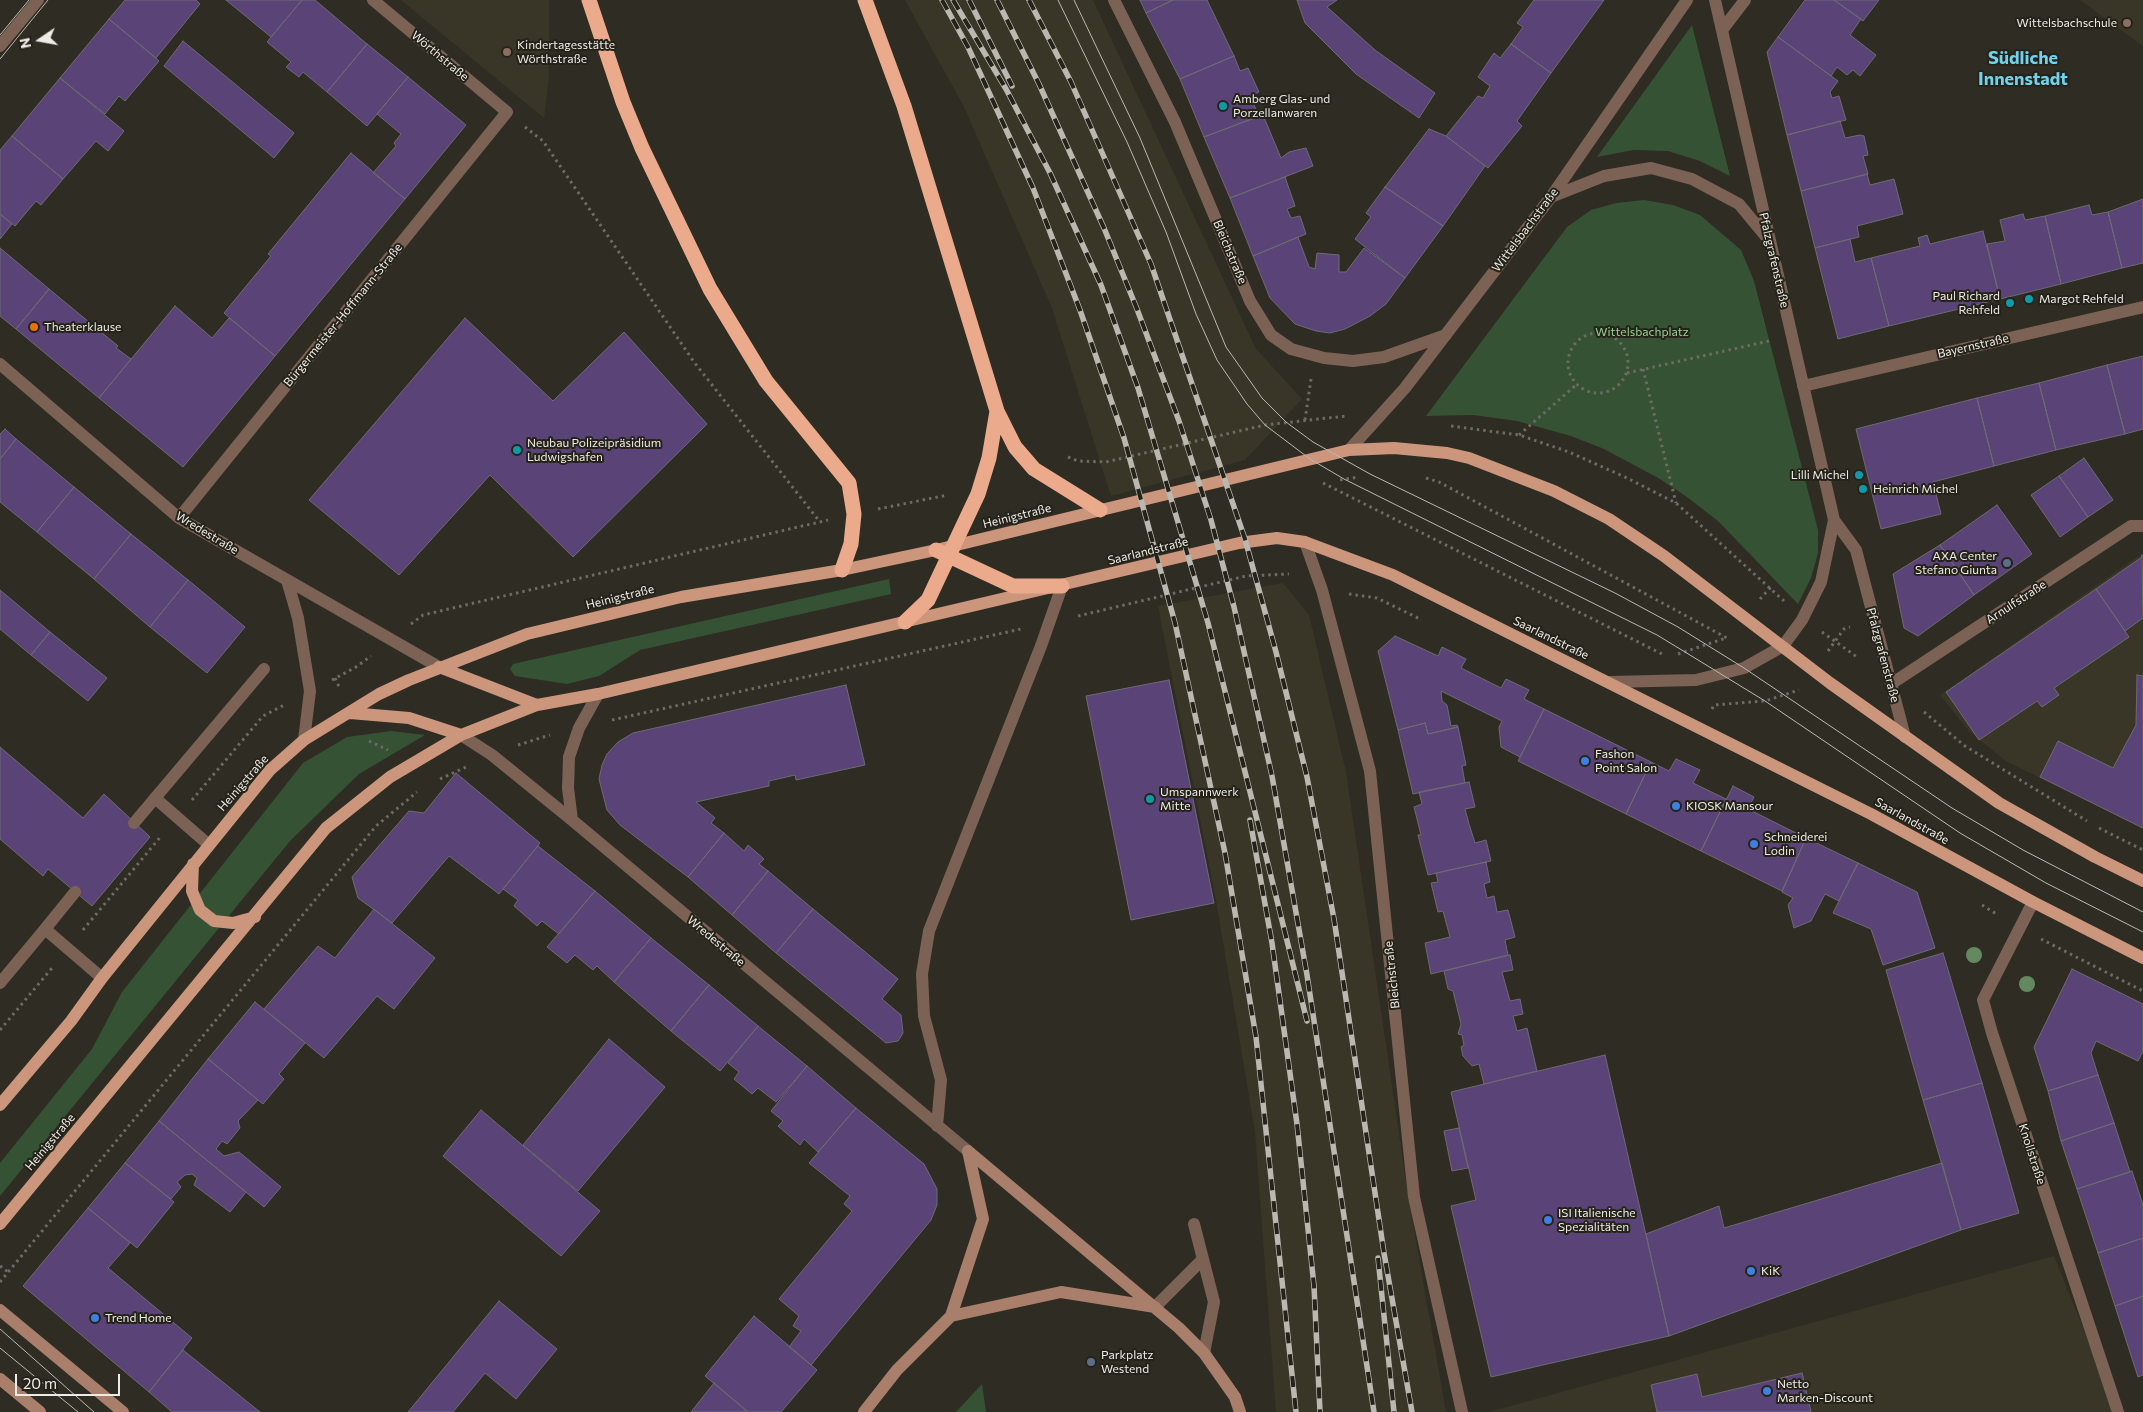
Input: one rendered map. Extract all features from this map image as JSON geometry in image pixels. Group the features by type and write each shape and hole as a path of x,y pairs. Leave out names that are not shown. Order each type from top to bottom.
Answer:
{"highway":[{"path":"589,0 604,50 632,125 710,289 739,341 766,380 849,483 854,514 851,544 842,570"},
{"path":"865,0 904,106 997,411 1015,447 1034,469 1100,510"},
{"path":"905,622 928,600 945,551 978,494 989,458 997,411"},
{"path":"945,551 1013,586 1062,586"}],"main road":[{"path":"1349,450 1394,448 1447,453 1502,469 1554,491 1609,519 1664,556 1815,671 1999,803 2095,857 2143,881"},
{"name":"Heinigstraße","path":"0,1105 71,1021 102,978 270,770 304,740 379,694 439,667 527,634 681,597 945,551 1126,503 1349,450"},
{"name":"Saarlandstraße","path":"905,622 1239,543 1277,538 1305,542 1393,576 1610,682 1871,814 2033,902 2143,958"},
{"name":"Heinigstraße","path":"0,1224 255,917 326,828 390,777 460,735 537,705 598,694 905,622"},
{"path":"439,667 537,705"},
{"path":"350,712 409,718 460,735"},
{"path":"193,864 192,891 200,910 214,921 233,924 255,917"}],"street":[{"path":"0,46 38,0"},
{"name":"Wörthstraße","path":"373,0 507,112"},
{"name":"Bleichstraße","path":"1114,0 1175,122 1250,301 1271,335 1291,348 1315,356 1353,361 1384,357 1446,335"},
{"name":"Wittelsbachstraße","path":"1349,450 1405,388 1551,197 1687,0"},
{"name":"Pfalzgrafenstraße","path":"1715,0 1834,520 1856,550 1905,737"},
{"path":"1722,30 1745,0"},
{"name":"Bürgermeister-Hoffmann-Straße","path":"179,518 507,112"},
{"path":"1551,197 1604,176 1651,168 1692,179 1739,204 1770,241"},
{"name":"Bayernstraße","path":"1803,386 2143,307"},
{"name":"Wredestraße","path":"0,364 179,518 439,667"},
{"name":"Pfalzgrafenstraße","path":"1610,682 1696,680 1744,668 1783,646 1802,620 1821,582 1834,520"},
{"name":"Arnulfstraße","path":"1891,684 2131,526 2143,526"},
{"name":"Bleichstraße","path":"1305,542 1322,590 1370,771 1414,1197 1462,1412"},
{"path":"287,580 298,618 310,691 304,740"},
{"path":"937,1126 941,1080 924,1016 922,974 929,931 1062,586"},
{"path":"134,823 264,669"},
{"path":"572,820 568,788 569,757 579,728 598,694"},
{"name":"Wredestraße","path":"460,735 492,755 572,820 968,1151"},
{"path":"155,798 209,845"},
{"path":"0,983 75,892"},
{"name":"Knollstraße","path":"2033,902 1983,1000 1992,1033 2118,1412"},
{"path":"45,929 102,978"},
{"path":"968,1151 1155,1308 1204,1353 1235,1397 1240,1412"},
{"path":"864,1412 897,1370 951,1316 983,1219 968,1151"},
{"path":"1194,1224 1214,1302 1204,1353"},
{"path":"1155,1308 1202,1260"},
{"path":"951,1316 1061,1292 1155,1308"},
{"path":"0,1310 123,1412"},
{"path":"0,1379 40,1412"}],"path":[{"path":"507,112 543,141 694,362 820,522"},
{"path":"1592,333 1607,334 1620,342 1628,358 1626,373 1620,384 1605,393 1587,392 1576,384 1569,374 1567,367 1570,352 1578,339 1592,333"},
{"path":"1626,373 1792,336"},
{"path":"1305,420 1315,356"},
{"path":"1644,369 1676,503"},
{"path":"1519,435 1576,384"},
{"path":"1337,480 1361,476"},
{"path":"1424,477 1440,482 1727,638"},
{"path":"1330,482 1323,483 1686,667 1714,705"},
{"path":"438,780 508,748 579,728 1049,623 1246,576 1286,572 1322,590 1377,598 1422,620"},
{"path":"1714,705 1765,701 1799,691 1836,640"},
{"path":"1701,728 1714,705"},
{"path":"0,1282 376,826 421,789"},
{"path":"1979,903 2020,928 2143,991"},
{"path":"0,1266 8,1272"}],"shaded area":[{"name":"Kindertagesstätte Wörthstraße","path":"401,0 549,0 549,76 544,118"},
{"path":"905,0 1093,0 1256,349 1302,399 1245,460 1111,496 1052,308 964,107"},
{"name":"Wittelsbachschule","path":"2080,0 2143,0 2143,46"},
{"path":"2143,553 2143,829 2006,761 1970,732 1940,695"},
{"path":"1283,583 1309,615 1346,772 1408,1195 1446,1412 1276,1412 1255,1132 1216,900 1158,606"},
{"path":"2054,1256 2117,1412 1489,1412"}],"green space":[{"path":"1692,25 1730,176 1700,161 1668,151 1633,150 1597,157"},
{"name":"Wittelsbachplatz","path":"1644,200 1673,205 1700,215 1741,250 1754,281 1818,530 1818,553 1811,578 1798,604 1718,521 1660,479 1604,449 1571,436 1517,421 1473,415 1426,416 1567,227 1591,210 1616,203"},
{"path":"889,579 891,594 640,650 599,676 567,684 515,676 510,669 513,664"},
{"path":"391,731 425,735 359,774 290,841 0,1196 0,1163 92,1049 122,992 303,763 347,737"},
{"path":"982,1384 986,1412 956,1412"}],"building":[{"path":"125,0 196,0 200,4 156,58 109,19"},
{"path":"226,0 302,0 271,37"},
{"path":"302,0 315,0 367,44 327,92 303,72 299,77 286,67 291,62 267,42"},
{"path":"1140,0 1173,0 1146,13"},
{"path":"1173,0 1207,0 1234,56 1180,79 1146,13"},
{"path":"1297,0 1337,0 1327,7 1375,50 1435,93 1419,118 1356,74 1305,23"},
{"path":"1534,0 1604,0 1551,73 1511,44 1523,27 1517,23"},
{"path":"1805,0 1834,0 1861,19 1850,35 1876,55 1860,76 1853,70 1847,75 1837,67 1831,76 1778,37"},
{"path":"1834,0 1879,0 1863,21"},
{"path":"109,19 159,61 125,101 119,96 105,114 60,78"},
{"path":"1778,37 1838,81 1830,92 1832,98 1839,96 1846,120 1787,135 1767,52"},
{"path":"183,41 294,133 274,158 164,66"},
{"path":"367,44 408,77 367,126 327,92"},
{"path":"1511,44 1551,73 1517,121 1522,126 1488,168 1446,136 1478,96 1483,98 1490,86 1478,77 1494,53 1500,58"},
{"name":"Amberg Glas- und Porzellanwaren","path":"1234,56 1240,71 1248,68 1259,92 1250,96 1259,116 1204,137 1180,79"},
{"path":"408,77 466,125 405,199 373,173 396,146 394,143 401,134 377,114"},
{"path":"60,78 124,131 108,151 96,141 63,179 12,136"},
{"path":"1263,115 1281,158 1289,152 1306,148 1313,166 1230,198 1204,137"},
{"path":"1840,121 1845,138 1864,136 1868,155 1863,156 1868,174 1801,191 1787,135"},
{"path":"1429,129 1446,136 1485,166 1443,226 1385,187"},
{"path":"12,136 63,179 41,205 36,201 15,226 0,214 0,150"},
{"path":"351,153 405,199 275,356 224,313 271,256 268,254"},
{"path":"1867,174 1870,185 1894,179 1903,214 1857,226 1859,237 1815,248 1801,191"},
{"path":"1285,177 1295,206 1287,209 1291,218 1300,216 1306,234 1253,256 1230,198"},
{"path":"1385,187 1443,226 1405,278 1355,239 1371,217 1366,213"},
{"path":"2143,199 2143,263 2122,268 2108,212"},
{"path":"2089,205 2092,215 2108,212 2122,268 2061,284 2045,216"},
{"path":"0,214 12,224 0,239"},
{"path":"2023,214 2025,220 2045,216 2061,284 2000,299 1987,244 2005,241 2000,220"},
{"path":"1983,231 2000,299 1889,326 1871,258 1920,246 1918,238 1927,235 1930,244"},
{"path":"1298,237 1309,267 1315,269 1317,253 1339,255 1339,272 1346,272 1364,248 1405,278 1386,304 1370,316 1345,329 1330,333 1316,331 1295,324 1270,298 1253,256"},
{"path":"1850,239 1855,262 1871,258 1889,326 1838,339 1815,248"},
{"path":"0,248 49,289 16,329 0,316"},
{"path":"49,289 131,359 99,398 16,329"},
{"path":"175,306 212,338 229,318 275,356 183,467 99,398"},
{"name":"Neubau Polizeipräsidium Ludwigshafen","path":"465,318 553,401 624,332 707,424 573,557 490,475 399,575 309,500"},
{"path":"2143,356 2143,429 2125,434 2107,365"},
{"path":"2107,365 2125,434 2056,450 2039,383"},
{"path":"2039,383 2056,450 1994,466 1977,398"},
{"path":"1977,398 1994,466 1933,482 1941,514 1881,529 1856,429"},
{"path":"5,429 16,439 0,459 0,434"},
{"path":"16,439 74,487 37,532 0,502 0,459"},
{"path":"2084,458 2113,500 2088,517 2059,476"},
{"path":"2059,476 2088,517 2060,537 2031,495"},
{"path":"74,487 131,534 94,579 37,532"},
{"path":"1997,505 2032,554 1974,595 1940,545"},
{"path":"131,534 188,580 150,627 94,579"},
{"path":"1940,545 1974,595 1918,636 1904,628 1893,574"},
{"path":"2142,555 2143,618 2125,631 2096,589 2142,557"},
{"path":"188,580 245,627 207,673 150,627"},
{"path":"2096,589 2129,637 2054,688 2059,695 2042,707 2037,701 1979,740 1946,692"},
{"path":"0,590 50,632 31,655 0,629"},
{"path":"50,632 107,678 88,701 31,655"},
{"path":"1395,636 1438,656 1442,647 1466,659 1461,668 1501,688 1506,679 1529,690 1524,699 1544,709 1520,757 1501,747 1499,727 1502,721 1441,691 1442,701 1447,705 1451,726 1457,725 1458,727 1428,734 1425,723 1398,730 1378,651"},
{"path":"2137,675 2143,676 2143,828 2040,777 2058,741 2113,768 2136,725"},
{"name":"Umspannwerk Mitte","path":"1169,680 1214,903 1131,920 1086,696"},
{"path":"846,685 865,765 796,780 795,775 769,781 769,786 696,802 715,818 711,823 724,833 688,877 620,825 607,810 599,779 602,765 607,754 618,742 633,733"},
{"name":"Fashon Point Salon","path":"1544,709 1651,762 1626,814 1518,761"},
{"path":"1425,723 1428,734 1458,727 1466,765 1462,766 1465,783 1413,794 1398,730"},
{"path":"0,747 83,818 104,794 150,837 92,906 48,869 43,876 0,839"},
{"name":"KIOSK Mansour","path":"1676,759 1700,770 1693,783 1726,799 1701,851 1626,814 1651,762 1669,771"},
{"path":"456,773 540,843 499,894 449,856 392,923 358,898 352,877 409,811 424,813"},
{"path":"1469,782 1475,807 1465,809 1469,824 1475,843 1486,840 1491,861 1428,875 1418,835 1421,835 1414,807 1422,804 1419,792"},
{"name":"Schneiderei Lodin","path":"1733,786 1754,797 1748,809 1806,838 1782,891 1701,851"},
{"path":"724,833 744,851 748,845 764,859 759,864 768,871 732,915 688,877"},
{"path":"1806,838 1858,863 1839,901 1825,894 1811,921 1794,928 1788,905 1793,898 1782,892"},
{"path":"538,846 595,891 559,934 542,921 537,926 514,906 518,900 503,889"},
{"path":"1486,862 1490,882 1484,884 1487,898 1494,896 1497,912 1508,910 1515,937 1505,940 1508,955 1431,974 1425,943 1450,937 1443,911 1438,912 1431,883 1438,882 1436,873"},
{"path":"1858,863 1917,892 1935,948 1883,965 1871,929 1833,913"},
{"path":"768,871 813,909 776,953 732,915"},
{"path":"595,891 651,938 614,982 597,966 593,970 575,955 567,963 547,947"},
{"path":"374,909 435,958 394,1009 377,996 324,1058 264,1009 318,946 335,958"},
{"path":"813,909 898,979 882,999 901,1015 903,1033 898,1041 886,1043 776,953"},
{"path":"651,938 709,985 671,1031 614,982"},
{"path":"1943,953 1982,1083 1923,1100 1886,970"},
{"path":"1510,955 1513,970 1502,972 1510,1001 1520,999 1523,1014 1513,1016 1517,1031 1527,1028 1537,1071 1484,1084 1479,1064 1472,1066 1463,1056 1461,1047 1464,1045 1462,1035 1458,1034 1461,1024 1453,991 1448,989 1444,971"},
{"path":"2072,969 2143,1004 2143,1051 2138,1061 2096,1041 2091,1053 2098,1075 2048,1091 2034,1047"},
{"path":"709,985 758,1026 720,1071 671,1031"},
{"path":"255,1002 305,1043 279,1074 284,1079 263,1104 208,1059"},
{"path":"758,1026 807,1066 776,1102 758,1088 752,1094 734,1079 739,1072 728,1063"},
{"path":"609,1039 665,1087 578,1191 523,1145"},
{"name":"ISI Italienische Spezialitäten","path":"1605,1055 1669,1336 1491,1377 1451,1206 1476,1200 1451,1092"},
{"path":"208,1059 258,1100 238,1121 240,1128 227,1144 222,1141 216,1149 224,1156 239,1152 281,1187 264,1207 159,1121"},
{"path":"807,1066 856,1108 818,1152 804,1139 800,1145 778,1126 783,1121 771,1111"},
{"path":"2098,1075 2114,1123 2061,1141 2048,1091"},
{"path":"1982,1083 2019,1213 1961,1230 1923,1100"},
{"path":"856,1108 924,1164 937,1189 937,1205 931,1220 811,1365 789,1347 801,1331 793,1326 799,1316 779,1299 852,1211 844,1204 850,1196 809,1163"},
{"path":"481,1110 600,1211 561,1256 443,1156"},
{"path":"159,1121 246,1192 230,1212 194,1185 197,1178 192,1174 185,1175 177,1182 181,1187 171,1199 125,1163"},
{"path":"2114,1123 2130,1172 2077,1189 2061,1141"},
{"path":"1459,1128 1468,1168 1452,1171 1444,1131"},
{"path":"125,1163 174,1202 137,1248 88,1208"},
{"name":"KiK","path":"1942,1163 1961,1230 1669,1336 1646,1234 1719,1206 1724,1228"},
{"path":"2132,1171 2143,1205 2143,1238 2098,1253 2077,1189"},
{"path":"88,1208 130,1243 108,1268 192,1338 149,1392 23,1286"},
{"path":"2143,1238 2143,1296 2115,1306 2098,1253"},
{"path":"2143,1296 2143,1375 2138,1377 2115,1306"},
{"path":"499,1301 557,1349 516,1399 485,1373 453,1412 408,1412"},
{"path":"754,1316 817,1370 781,1412 748,1412 705,1376"},
{"path":"183,1350 260,1412 172,1412 149,1392"},
{"name":"Netto Marken-Discount","path":"1802,1373 1811,1412 1657,1412 1651,1385 1697,1374 1702,1397"},
{"path":"714,1383 748,1412 691,1412"}],"tram line":[{"path":"0,35 29,0"},
{"path":"0,59 48,0"},
{"path":"1058,0 1127,142 1166,232 1196,314 1217,360 1247,404 1265,425 1310,459 1344,479 1657,635 1765,701 1960,833 2046,883 2143,932"},
{"path":"1074,0 1140,138 1226,347 1262,398 1286,422 1313,442 1370,474 1615,593 1678,627 1744,668 1952,808 2023,850 2143,912"},
{"path":"0,1329 94,1412"},
{"path":"0,1348 78,1412"}],"railway":[{"path":"942,0 968,47 1033,188 1080,310 1124,438 1175,623 1225,853 1256,1037 1296,1412"},
{"path":"953,0 1006,89 1050,173 1101,285 1138,388 1208,623 1307,1021"},
{"path":"969,0 1012,86"},
{"path":"997,0 1039,84 1104,228 1179,421 1211,520 1234,607 1272,776 1307,975 1374,1412"},
{"path":"1029,0 1071,82 1151,264 1245,539 1276,652 1307,777 1334,919 1384,1253 1412,1412"},
{"path":"1250,820 1272,943 1297,1124 1314,1286 1320,1412"},
{"path":"1378,1258 1394,1412"}],"place":[{"name":"Wittelsbachschule","path":"2127,23"},
{"name":"Kindertagesstätte Wörthstraße","path":"507,52"},
{"name":"Amberg Glas- und Porzellanwaren","path":"1223,106"},
{"name":"Margot Rehfeld","path":"2029,299"},
{"name":"Paul Richard Rehfeld","path":"2010,303"},
{"name":"Theaterklause","path":"34,327"},
{"name":"Neubau Polizeipräsidium Ludwigshafen","path":"517,450"},
{"name":"Lilli Michel","path":"1859,475"},
{"name":"Heinrich Michel","path":"1863,489"},
{"name":"AXA Center Stefano Giunta","path":"2007,563"},
{"name":"Fashon Point Salon","path":"1585,761"},
{"name":"Umspannwerk Mitte","path":"1150,799"},
{"name":"KIOSK Mansour","path":"1676,806"},
{"name":"Schneiderei Lodin","path":"1754,844"},
{"name":"ISI Italienische Spezialitäten","path":"1548,1220"},
{"name":"KiK","path":"1751,1271"},
{"name":"Trend Home","path":"95,1318"},
{"name":"Parkplatz Westend","path":"1091,1362"},
{"name":"Netto Marken-Discount","path":"1767,1391"}],"district":[{"name":"Südliche Innenstadt","path":"2023,68"}]}
